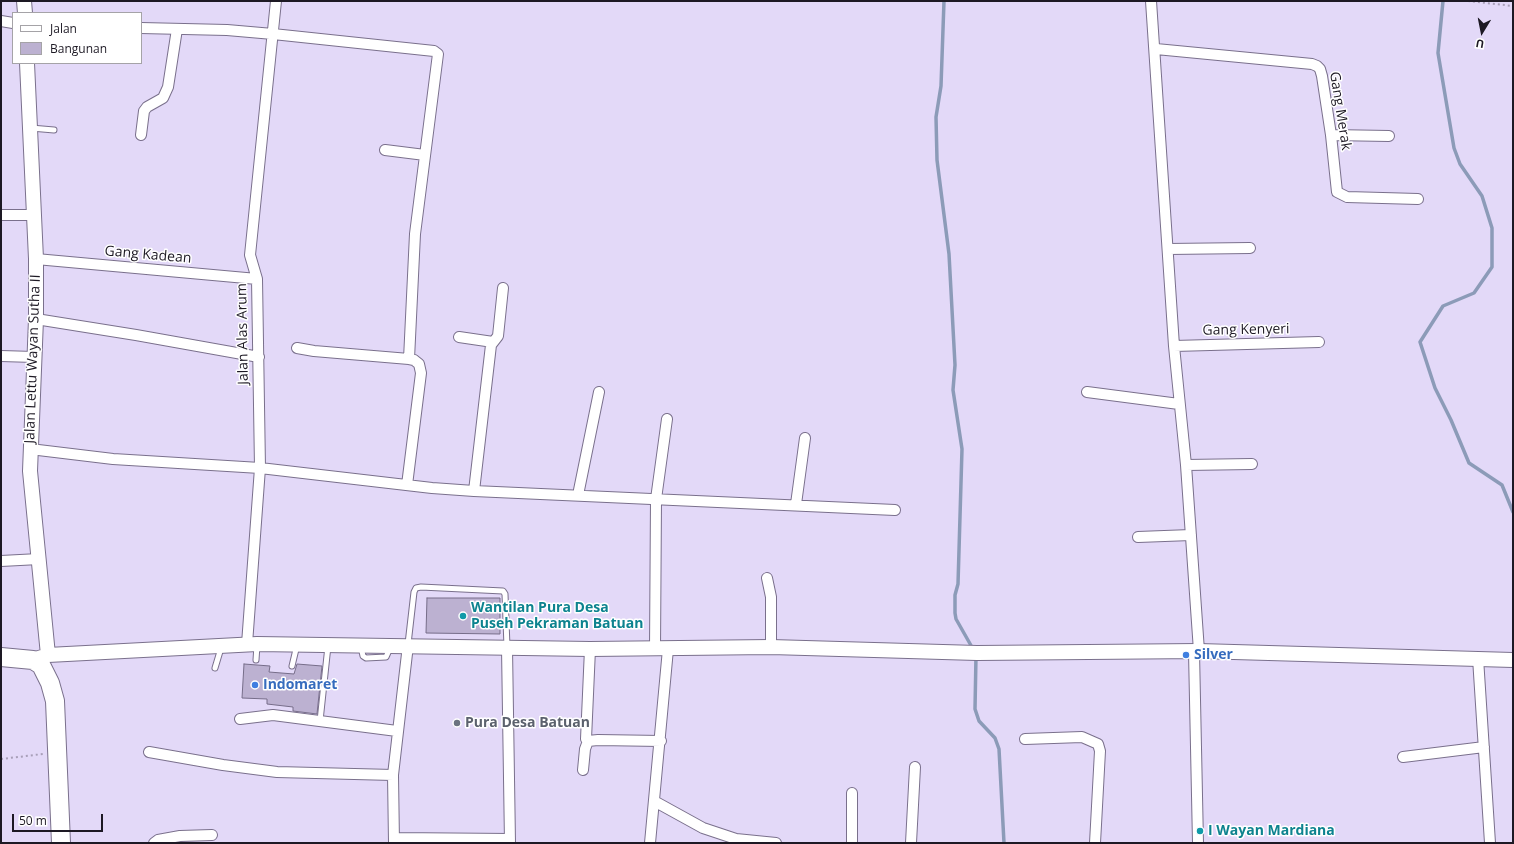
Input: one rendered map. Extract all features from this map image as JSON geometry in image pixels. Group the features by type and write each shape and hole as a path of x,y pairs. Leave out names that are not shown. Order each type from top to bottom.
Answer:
{"highway":[{"path":"1,657 41,657 54,701 61,843"}],"main road":[{"path":"24,1 25,12"},
{"name":"Jalan Lettu Wayan Sutha II","path":"27,64 36,259 36,320 34,357 37,450 31,489 39,559 41,657"},
{"path":"41,657 222,645 297,644 590,649 771,647 977,653 1197,652 1513,660"}],"street":[{"name":"Jalan Alas Arum","path":"252,644 260,468 257,279 250,255 276,1"},
{"path":"1151,1 1156,49 1174,346 1186,465 1191,535 1197,652 1198,843"},
{"path":"142,28 273,34 434,51 438,54 439,59 425,155 416,234 409,359"},
{"path":"141,135 144,111 147,107 163,98 168,87 178,29"},
{"name":"Gang Merak","path":"1156,49 1312,64 1317,66 1320,69 1322,76 1331,135 1337,192 1339,194 1354,198 1418,198"},
{"path":"1331,135 1389,136"},
{"path":"385,150 425,155"},
{"path":"4,214 33,215"},
{"path":"1168,249 1250,248"},
{"name":"Gang Kadean","path":"36,259 257,279"},
{"path":"474,491 491,345 498,336 503,288"},
{"path":"36,320 136,335 259,357"},
{"path":"459,337 493,342"},
{"name":"Gang Kenyeri","path":"1174,346 1319,342"},
{"path":"298,348 314,351 414,360 421,369 407,485"},
{"path":"1,356 34,357"},
{"path":"578,495 599,392"},
{"path":"1087,392 1179,404"},
{"path":"650,843 661,741 662,649 656,499 667,419"},
{"path":"796,504 805,438"},
{"path":"37,450 113,459 260,468 474,491 796,504 895,510"},
{"path":"1186,465 1252,464"},
{"path":"1138,537 1191,535"},
{"path":"1,562 39,559"},
{"path":"767,578 771,597 771,647"},
{"path":"408,645 393,774 394,840 510,841 507,648"},
{"path":"583,770 585,749 588,742 586,740 590,649"},
{"path":"1478,658 1490,843"},
{"path":"240,719 273,715 397,731"},
{"path":"1025,739 1082,738 1098,744 1100,751 1100,766 1095,843"},
{"path":"588,742 598,740 661,741"},
{"path":"1403,757 1484,747"},
{"path":"149,752 223,765 277,772 393,774"},
{"path":"911,843 915,767"},
{"path":"852,793 852,843"},
{"path":"654,801 679,816 704,828 736,839 776,843"},
{"path":"154,843 158,840 180,836 212,835"}],"lane":[{"path":"30,128 54,130"},
{"path":"408,645 414,592 416,588 421,587 503,591 505,594 507,648"},
{"path":"252,644 256,660"},
{"path":"292,666 297,644"},
{"path":"215,668 222,645"},
{"path":"320,721 328,645"}],"path":[{"path":"1468,1 1513,6"},
{"path":"1,760 21,758 56,751"}],"building":[{"name":"Wantilan Pura Desa Puseh Pekraman Batuan","path":"427,598 500,598 500,634 426,633"},
{"path":"244,664 270,666 269,672 294,674 297,664 322,666 317,714 293,711 293,707 267,704 267,699 242,698"}],"waterway":[{"path":"944,1 941,86 936,117 937,160 949,254 955,365 953,390 962,449 958,584 955,595 955,613 956,619 973,649"},
{"path":"1443,1 1438,53 1454,148 1460,164 1482,196 1492,228 1492,267 1474,293 1443,306 1420,342 1435,388 1451,420 1469,463 1502,485 1513,512"},
{"path":"976,656 975,709 979,721 995,738 999,749 1004,843"}],"place":[{"name":"Wantilan Pura Desa Puseh Pekraman Batuan","path":"463,616"},
{"name":"Silver","path":"1186,655"},
{"name":"Indomaret","path":"255,685"},
{"name":"Pura Desa Batuan","path":"457,723"},
{"name":"I Wayan Mardiana","path":"1200,831"}]}
